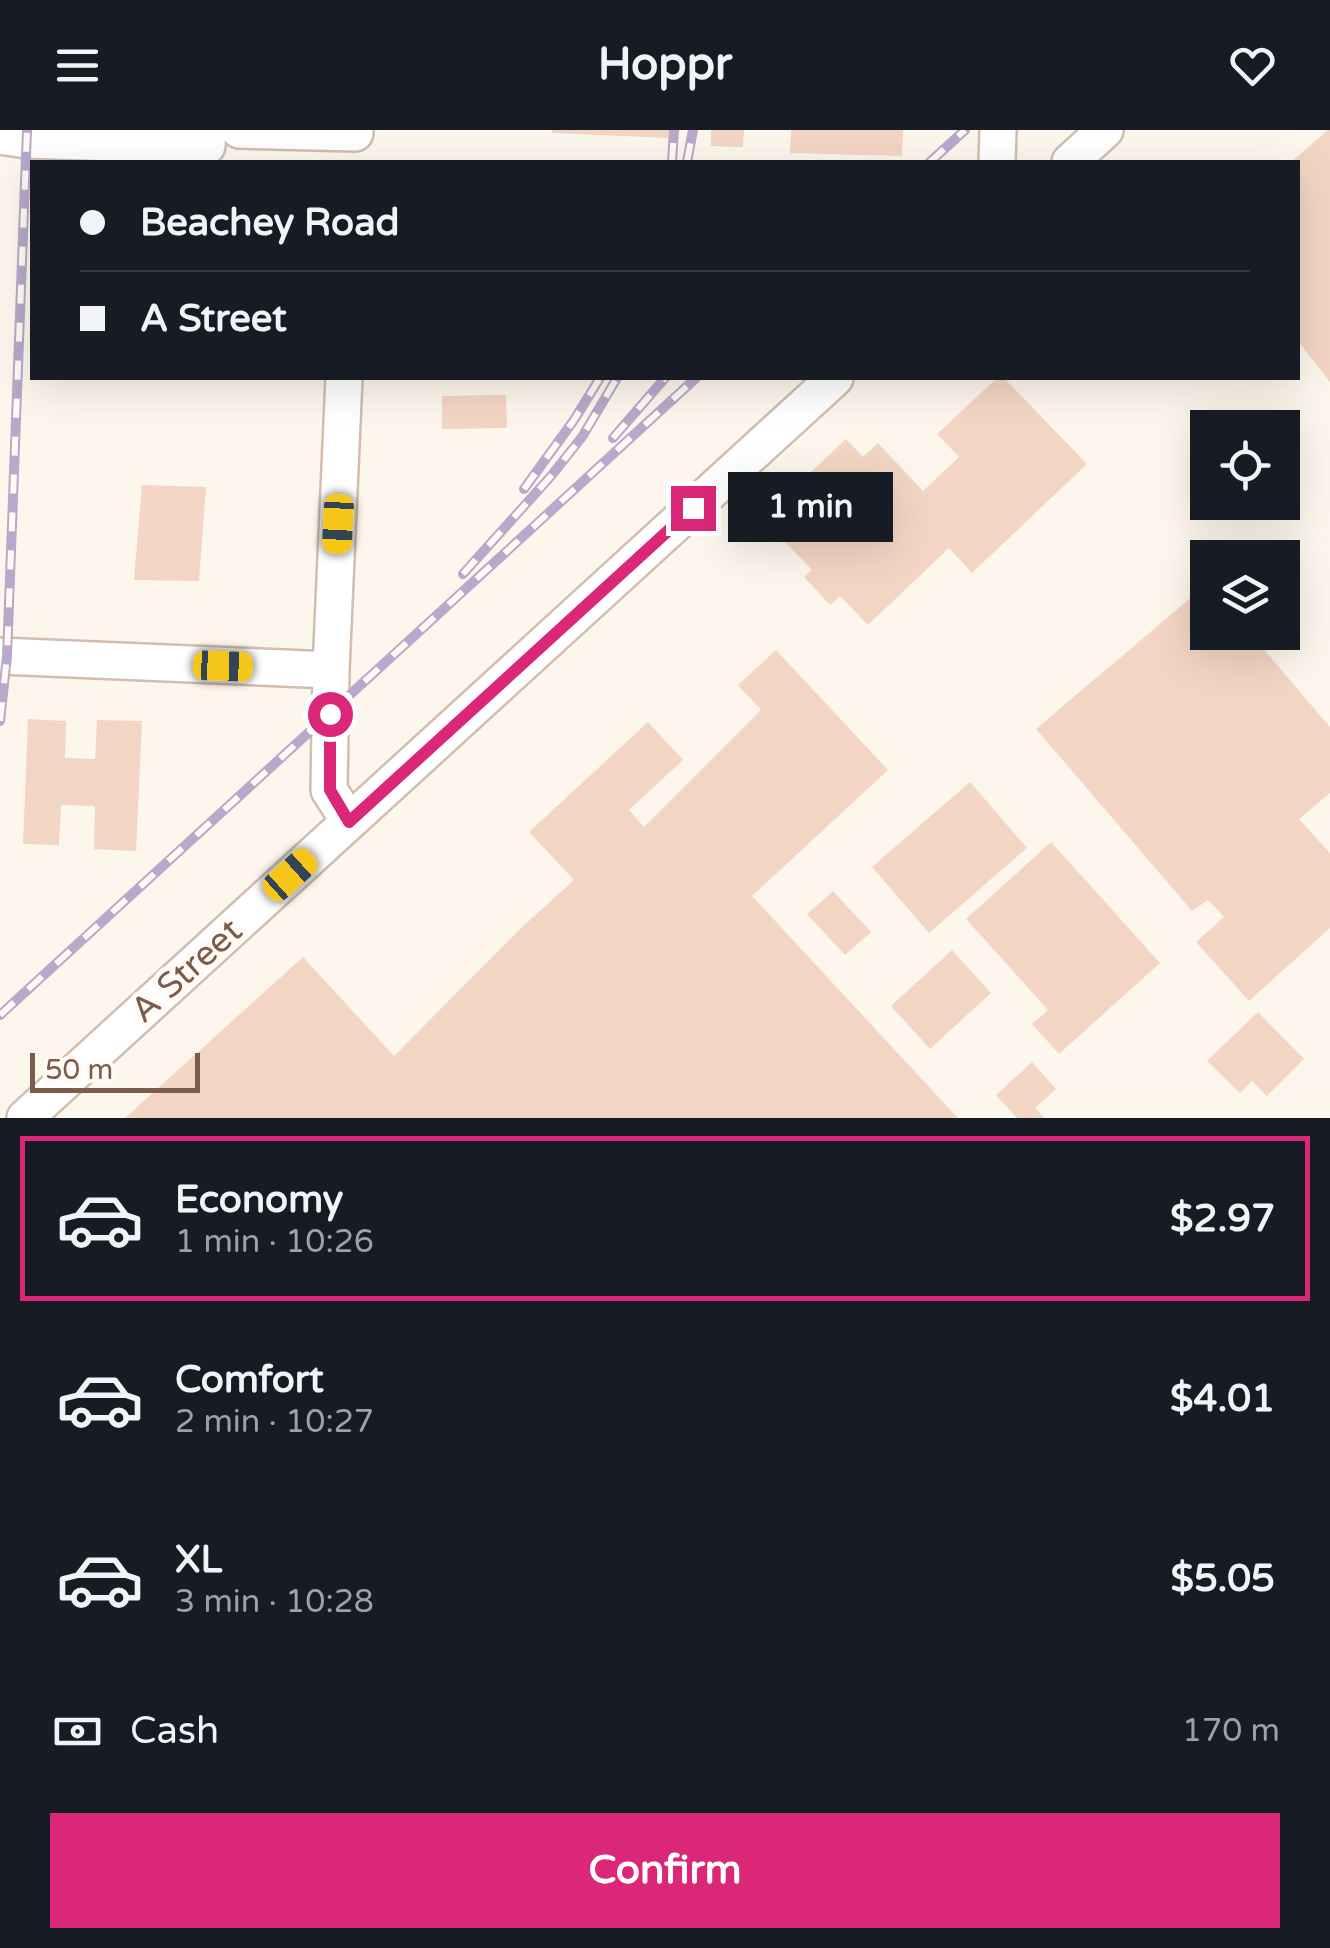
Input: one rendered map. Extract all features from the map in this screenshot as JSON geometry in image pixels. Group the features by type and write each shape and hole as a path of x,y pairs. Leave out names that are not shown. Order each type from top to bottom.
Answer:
{"street":[{"path":"0,136 208,146 208,130"},
{"path":"238,130 355,142"},
{"path":"997,160 998,130"},
{"path":"1072,160 1106,130"},
{"path":"344,380 330,790 349,822"},
{"name":"A Street","path":"25,1118 833,380"},
{"path":"0,656 332,670"}],"building":[{"path":"669,130 669,138 552,133"},
{"path":"711,130 744,130 743,147 711,146"},
{"path":"791,130 903,130 902,156 790,153"},
{"path":"1330,130 1330,382 1300,344 1300,160 1293,160"},
{"path":"995,380 1006,380 1087,464 972,573 949,548 868,625 840,596 830,605 804,577 812,570 762,518 846,439 863,457 878,443 923,491 959,457 937,434"},
{"path":"506,395 507,428 442,429 442,396"},
{"path":"142,485 206,487 199,581 134,580"},
{"path":"1190,598 1190,650 1264,650 1330,727 1330,793 1299,819 1330,853 1330,928 1249,1001 1196,942 1224,917 1208,900 1192,911 1036,729"},
{"path":"776,650 888,770 752,896 958,1118 125,1118 303,957 394,1056 574,880 529,832 648,722 683,760 629,810 644,827 761,710 738,685"},
{"path":"28,719 66,721 65,758 95,759 97,720 142,721 136,851 94,849 95,806 61,805 59,845 23,844"},
{"path":"970,782 1027,848 929,933 872,867"},
{"path":"1051,842 1160,963 1059,1054 1032,1024 1048,1010 966,919"},
{"path":"833,891 871,932 845,955 807,914"},
{"path":"952,950 991,993 930,1049 891,1006"},
{"path":"1258,1012 1304,1059 1267,1096 1252,1081 1240,1093 1207,1061"},
{"path":"1032,1062 1056,1089 1035,1108 1044,1118 1017,1118 996,1095"}],"railway":[{"path":"0,721 7,656 27,130"},
{"path":"672,160 674,130"},
{"path":"687,160 693,130"},
{"path":"932,160 965,130"},
{"path":"524,489 599,380"},
{"path":"463,574 582,437 616,380"},
{"path":"613,438 663,380"},
{"path":"0,1015 694,380"}],"route":[{"path":"330,714 330,790 349,822 693,508"}]}
